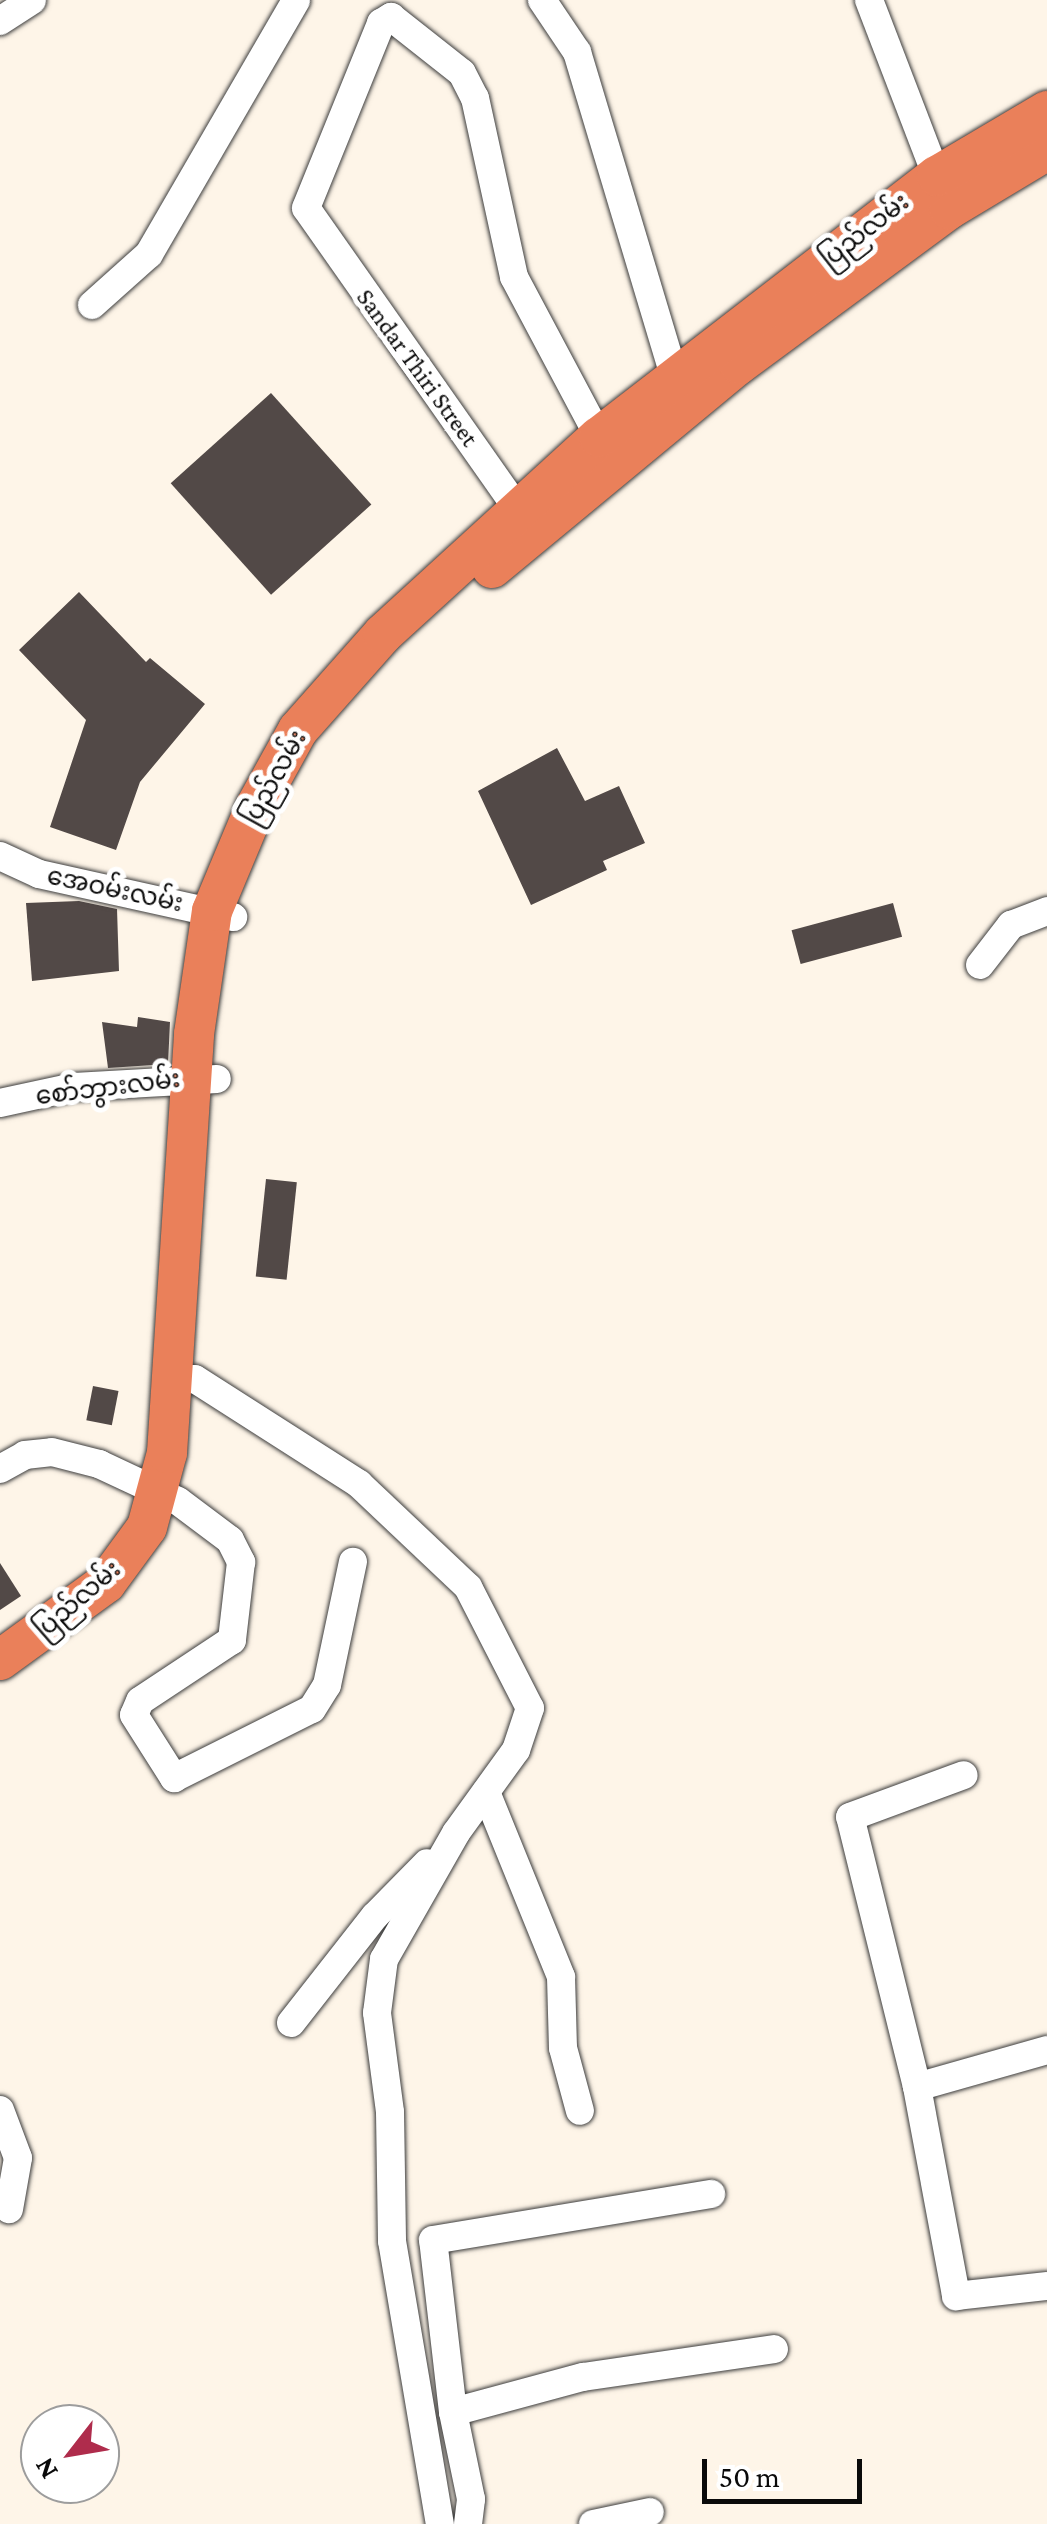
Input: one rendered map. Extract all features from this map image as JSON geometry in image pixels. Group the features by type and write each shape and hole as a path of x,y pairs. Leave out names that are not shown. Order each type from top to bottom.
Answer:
{"highway":[{"name":"ပြည်လမ်း","path":"222,914 316,744 398,650 680,393 1047,111"},
{"name":"ပြည်လမ်း","path":"943,193 1047,150"},
{"name":"ပြည်လမ်း","path":"0,1687 122,1599 167,1536 167,1496 184,1379 204,1079 222,914 256,806 298,730 382,634 599,437 680,393"},
{"name":"ပြည်လမ်း","path":"0,1660 106,1582 167,1496"}],"street":[{"path":"0,21 32,0"},
{"path":"92,305 150,254 296,0"},
{"path":"542,0 577,52 680,393"},
{"path":"869,0 943,193"},
{"name":"Sandar Thiri Street","path":"519,510 315,226 306,208 313,182 382,23 391,17 404,20 462,72 475,98 514,277 599,437"},
{"name":"အေဝမ်းလမ်း","path":"0,856 38,874 222,914"},
{"path":"980,964 1011,926 1047,912"},
{"name":"စော်ဘွားလမ်း","path":"0,1103 74,1086 204,1079"},
{"path":"184,1379 358,1484 468,1587 530,1708 516,1750 456,1833 384,1959 377,2013 390,2112 392,2241 440,2524"},
{"path":"0,1469 25,1455 52,1452 99,1464 167,1496 230,1540 242,1562 242,1602 232,1640 136,1706 134,1715 174,1778 312,1709 326,1685 353,1562"},
{"path":"964,1775 850,1818 917,2087 956,2296 1047,2286"},
{"path":"486,1792 562,1977 563,2048 580,2111"},
{"path":"292,2023 375,1916 456,1833"},
{"path":"917,2087 1047,2050"},
{"path":"0,2110 18,2158 9,2209"},
{"path":"468,2524 471,2499 453,2412 433,2240 711,2194"},
{"path":"453,2412 583,2378 774,2349"},
{"path":"593,2524 650,2512"}],"building":[{"path":"271,393 371,504 271,595 171,483"},
{"path":"79,592 146,662 150,658 205,704 140,782 116,850 50,827 86,720 19,650"},
{"path":"557,748 585,801 619,786 645,843 603,861 607,870 531,905 478,791"},
{"path":"79,901 117,909 119,971 32,981 26,903"},
{"path":"893,903 902,937 801,964 792,930"},
{"path":"138,1017 170,1022 168,1064 108,1068 102,1022 137,1027"},
{"path":"266,1179 297,1182 287,1280 256,1276"},
{"path":"93,1386 119,1391 112,1425 86,1420"},
{"path":"0,1563 21,1596 0,1610"}]}
